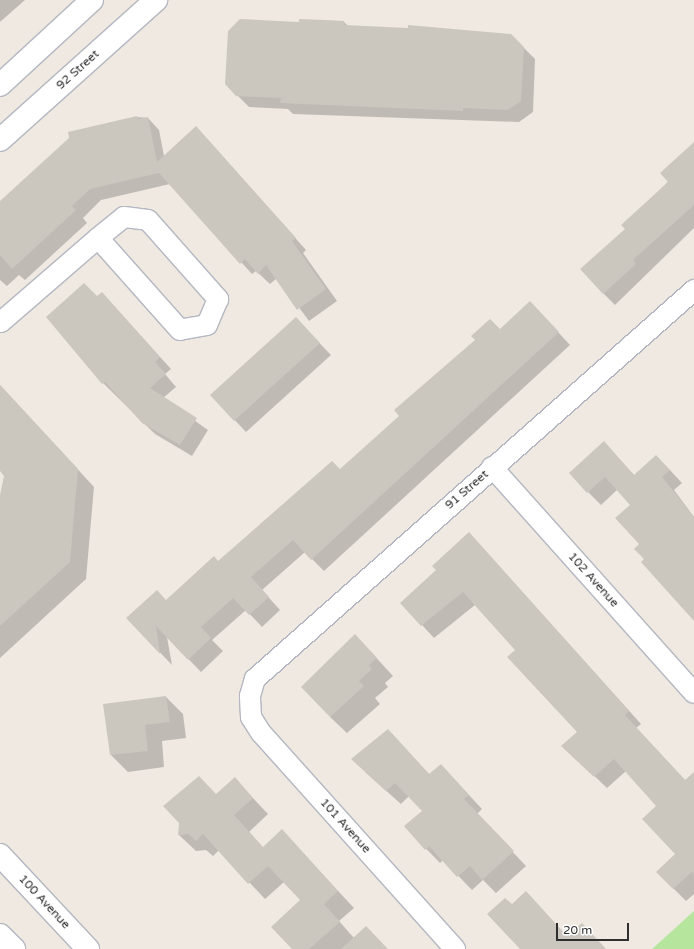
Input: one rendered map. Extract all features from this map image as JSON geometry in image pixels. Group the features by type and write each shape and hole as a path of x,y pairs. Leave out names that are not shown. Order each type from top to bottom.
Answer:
{"main road":[{"path":"0,85 92,0"},
{"name":"92 Street","path":"0,140 156,0"},
{"name":"100 Avenue","path":"0,855 88,949"},
{"path":"0,935 14,949"}],"street":[{"path":"1,322 98,238 124,217 148,220 218,299 207,325 180,330 98,238"},
{"name":"91 Street","path":"250,696 255,679 265,667 694,290"},
{"name":"102 Avenue","path":"492,468 694,693"},
{"name":"101 Avenue","path":"250,696 251,717 261,733 455,949"}],"green space":[{"path":"694,911 694,949 652,949"}],"building":[{"path":"240,19 299,22 299,19 326,20 344,21 344,25 408,28 408,25 511,34 524,47 521,101 508,110 463,108 463,111 280,103 281,98 236,96 225,84 228,31"},
{"path":"137,116 138,119 148,117 157,162 196,126 296,238 292,241 326,289 297,310 266,265 258,274 245,259 240,264 159,173 90,189 72,206 76,210 12,269 0,255 0,201 69,138 68,132"},
{"path":"694,142 694,205 633,260 636,264 603,294 580,269 625,229 621,225 668,182 660,173"},
{"path":"84,283 97,296 102,292 160,357 155,362 166,374 150,388 197,418 180,445 142,423 105,382 102,384 46,317"},
{"path":"530,301 559,332 311,560 293,540 251,577 269,597 249,615 233,598 201,627 211,638 188,660 156,626 160,654 126,618 157,590 166,600 214,556 218,561 332,461 340,469 399,416 394,410 475,340 471,336 490,319 500,329"},
{"path":"296,317 320,343 234,421 210,395"},
{"path":"0,385 78,469 70,562 0,626 0,495 4,476 0,471"},
{"path":"604,441 634,475 656,455 670,470 662,477 694,517 694,621 641,562 644,559 634,549 639,544 615,518 630,505 605,477 587,493 569,473"},
{"path":"469,532 629,711 625,715 685,780 694,772 694,875 692,872 673,889 656,872 675,854 642,819 656,806 614,759 594,777 561,746 577,732 507,657 515,650 463,592 421,626 400,603 436,570 432,566"},
{"path":"355,634 377,658 369,665 372,669 359,681 364,686 330,717 301,687"},
{"path":"166,696 170,722 145,725 148,751 110,755 103,704"},
{"path":"388,729 429,774 441,764 469,795 464,799 514,851 482,880 470,866 457,877 429,846 425,850 404,826 422,811 395,783 386,791 351,759"},
{"path":"199,776 216,794 235,777 253,798 234,815 263,847 282,829 338,891 324,904 340,922 309,949 292,949 271,927 300,900 268,866 248,884 203,834 196,841 189,834 178,835 179,823 163,806"},
{"path":"526,891 567,936 582,923 606,949 520,949 487,914 505,898 512,904"},
{"path":"366,926 388,949 341,949"}]}
